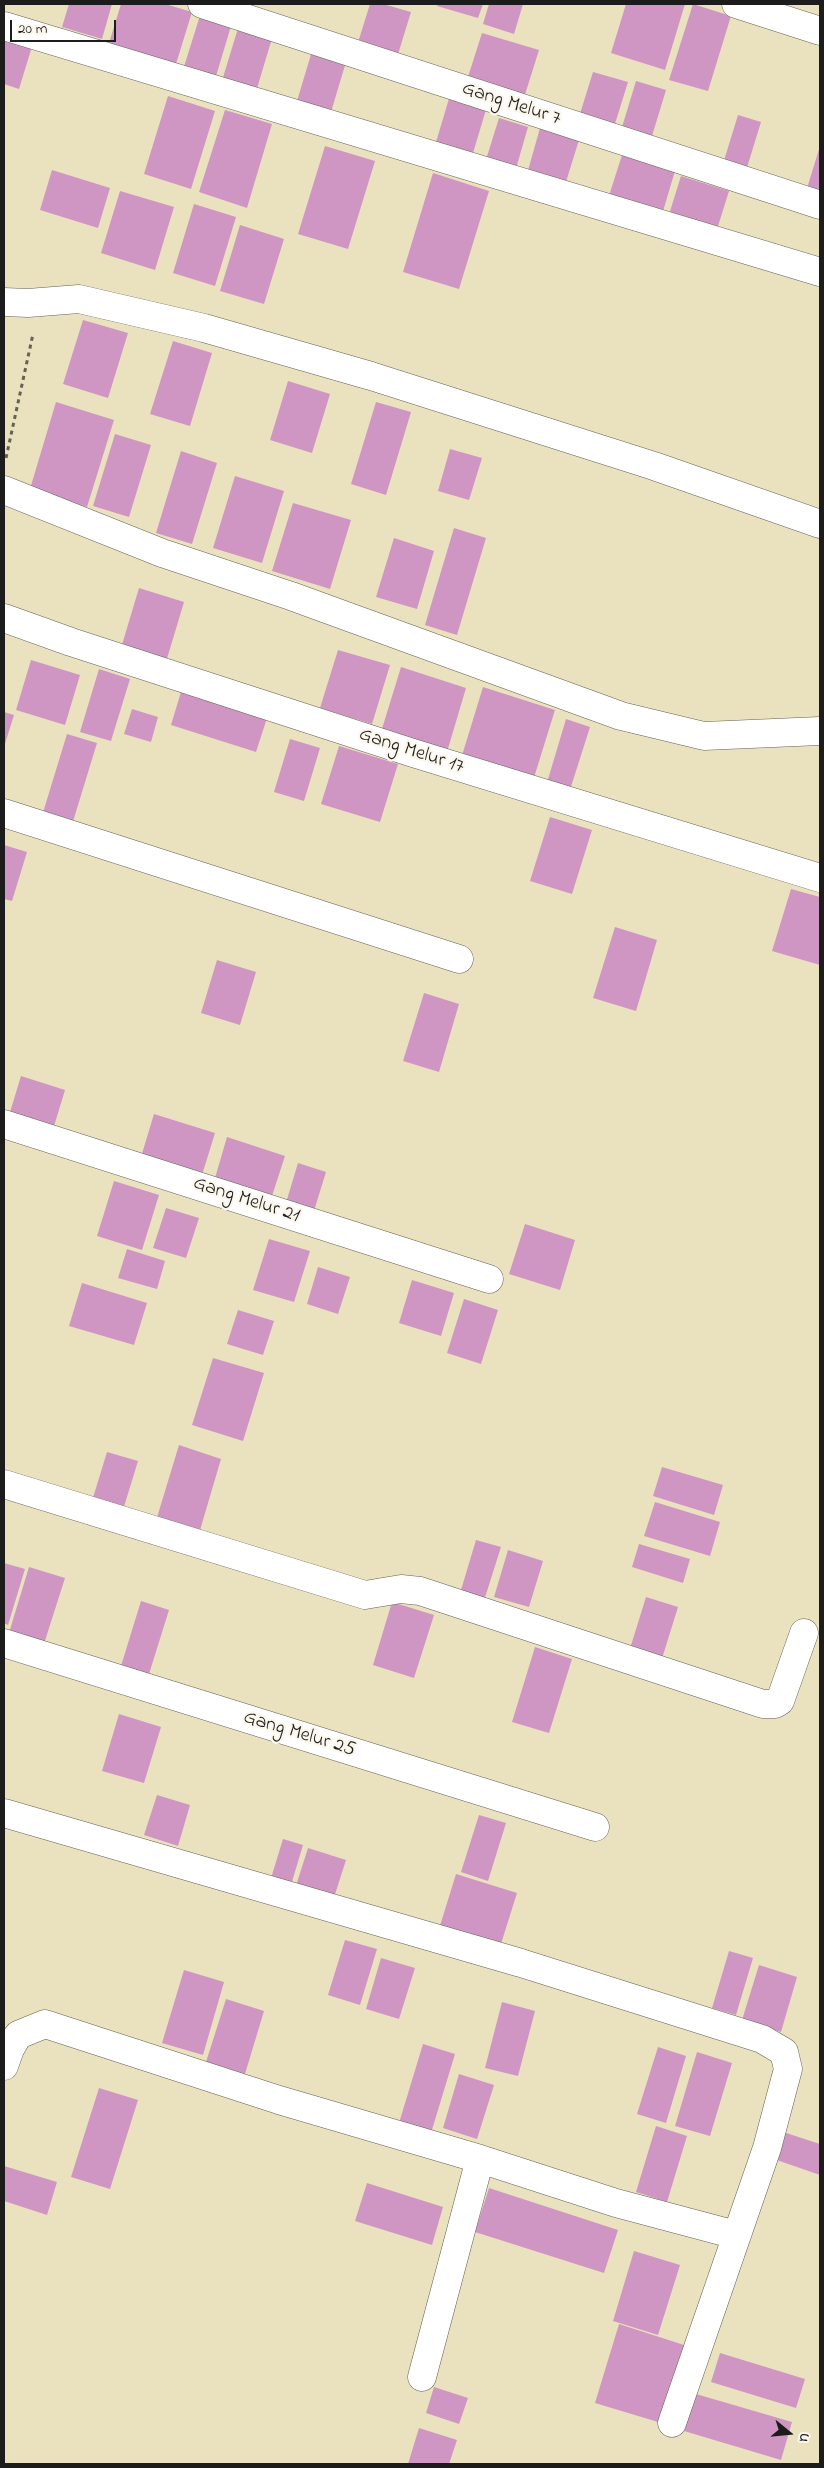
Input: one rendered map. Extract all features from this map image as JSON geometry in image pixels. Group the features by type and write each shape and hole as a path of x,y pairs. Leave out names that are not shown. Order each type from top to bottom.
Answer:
{"street":[{"name":"Gang Melur 7","path":"202,4 820,205"},
{"path":"736,4 820,30"},
{"path":"4,26 820,272"},
{"path":"4,302 79,299 204,328 371,376 654,466 820,524"},
{"path":"4,490 162,553 291,596 621,716 704,736 820,732"},
{"name":"Gang Melur 17","path":"4,618 71,642 413,753 820,878"},
{"path":"4,813 459,959"},
{"name":"Gang Melur 21","path":"4,1124 489,1279"},
{"path":"4,1484 365,1595 401,1588 420,1591 763,1704 775,1704 780,1701 804,1633"},
{"name":"Gang Melur 25","path":"4,1643 595,1827"},
{"path":"4,1813 522,1964 762,2039 784,2052 788,2069 767,2148 672,2423"},
{"path":"4,2066 10,2049 18,2035 45,2024 279,2100 480,2159 616,2204 736,2235"},
{"path":"422,2377 480,2159"}],"path":[{"path":"4,468 40,302"}],"building":[{"path":"69,4 112,4 102,39 62,27"},
{"path":"121,4 165,4 192,12 176,64 109,43"},
{"path":"370,4 383,4 411,12 395,64 355,52"},
{"path":"438,4 483,4 478,18 437,6"},
{"path":"489,4 523,4 514,34 483,24"},
{"path":"626,4 685,4 665,70 611,53"},
{"path":"693,4 731,16 708,91 669,80"},
{"path":"203,6 234,16 214,83 182,73"},
{"path":"239,25 273,35 255,95 221,84"},
{"path":"4,31 34,40 19,89 4,84"},
{"path":"482,33 539,50 523,101 466,83"},
{"path":"312,51 346,62 331,112 297,101"},
{"path":"593,72 628,82 614,127 579,117"},
{"path":"636,81 666,90 652,136 622,127"},
{"path":"451,92 488,103 470,163 433,152"},
{"path":"168,96 215,111 191,189 144,174"},
{"path":"225,110 272,124 247,208 199,192"},
{"path":"738,115 761,122 745,174 722,167"},
{"path":"499,118 528,127 515,172 485,163"},
{"path":"540,128 579,140 565,185 527,174"},
{"path":"325,146 375,161 348,249 298,234"},
{"path":"820,146 820,203 804,198"},
{"path":"622,155 675,171 661,218 607,202"},
{"path":"52,170 110,188 98,228 40,210"},
{"path":"433,173 489,191 459,289 403,272"},
{"path":"681,176 729,191 714,239 666,224"},
{"path":"120,191 174,207 155,270 101,253"},
{"path":"194,204 236,217 215,286 173,273"},
{"path":"240,225 284,239 264,304 220,291"},
{"path":"83,320 128,333 108,398 63,384"},
{"path":"173,341 212,353 190,426 150,414"},
{"path":"288,381 330,394 312,453 270,440"},
{"path":"56,402 114,420 87,507 30,489"},
{"path":"376,402 411,412 386,495 351,484"},
{"path":"115,434 151,445 129,517 93,506"},
{"path":"450,449 482,458 469,500 438,491"},
{"path":"181,451 217,463 192,544 156,533"},
{"path":"235,476 284,491 262,563 213,548"},
{"path":"293,503 351,520 330,589 272,571"},
{"path":"454,528 486,538 457,635 425,625"},
{"path":"394,538 434,551 417,609 376,597"},
{"path":"139,588 184,602 166,662 121,648"},
{"path":"338,650 390,665 372,724 320,708"},
{"path":"31,660 80,675 65,725 16,710"},
{"path":"401,667 466,688 447,752 381,732"},
{"path":"99,669 130,679 111,741 80,732"},
{"path":"483,687 555,710 532,784 460,762"},
{"path":"181,692 267,718 256,752 171,725"},
{"path":"132,709 158,717 151,742 124,734"},
{"path":"4,712 14,715 4,747"},
{"path":"566,719 590,727 569,793 546,786"},
{"path":"67,734 97,743 71,828 41,819"},
{"path":"290,739 320,748 304,801 274,792"},
{"path":"339,746 398,764 380,822 321,804"},
{"path":"550,817 592,830 572,894 530,881"},
{"path":"4,845 27,852 12,901 4,899"},
{"path":"791,889 820,897 820,965 772,951"},
{"path":"615,927 657,940 636,1011 593,998"},
{"path":"217,960 256,972 240,1025 201,1013"},
{"path":"424,993 459,1004 439,1072 403,1061"},
{"path":"21,1076 65,1090 51,1136 7,1122"},
{"path":"154,1114 215,1133 202,1175 141,1157"},
{"path":"227,1137 285,1156 272,1196 215,1178"},
{"path":"298,1163 326,1172 313,1214 285,1206"},
{"path":"114,1181 159,1195 142,1250 97,1236"},
{"path":"166,1208 199,1218 186,1258 153,1248"},
{"path":"525,1224 575,1240 560,1290 509,1274"},
{"path":"269,1239 310,1251 294,1302 253,1290"},
{"path":"127,1249 165,1261 157,1289 118,1278"},
{"path":"318,1267 350,1277 338,1314 307,1304"},
{"path":"412,1280 454,1293 441,1336 399,1323"},
{"path":"82,1283 147,1303 134,1345 69,1326"},
{"path":"464,1299 498,1310 481,1364 447,1353"},
{"path":"238,1310 274,1321 263,1355 227,1344"},
{"path":"213,1358 264,1373 243,1441 192,1425"},
{"path":"179,1445 221,1459 198,1537 155,1524"},
{"path":"107,1452 138,1461 123,1510 92,1501"},
{"path":"662,1467 723,1485 714,1515 653,1496"},
{"path":"655,1502 720,1522 710,1556 644,1536"},
{"path":"476,1540 501,1547 482,1607 458,1600"},
{"path":"639,1544 690,1559 683,1583 632,1567"},
{"path":"508,1550 543,1561 529,1607 494,1597"},
{"path":"4,1563 25,1569 8,1625 4,1623"},
{"path":"29,1567 65,1578 43,1647 8,1636"},
{"path":"646,1597 678,1607 660,1665 628,1655"},
{"path":"141,1601 169,1610 149,1674 121,1666"},
{"path":"392,1602 434,1615 414,1678 373,1665"},
{"path":"535,1647 572,1659 549,1733 512,1722"},
{"path":"119,1714 161,1727 144,1783 102,1771"},
{"path":"157,1795 190,1805 178,1846 144,1835"},
{"path":"479,1815 506,1823 488,1881 461,1872"},
{"path":"283,1839 303,1845 288,1895 268,1888"},
{"path":"308,1848 346,1860 331,1907 293,1895"},
{"path":"456,1874 517,1893 500,1947 439,1929"},
{"path":"345,1940 377,1949 360,2005 328,1995"},
{"path":"729,1951 753,1958 736,2015 712,2008"},
{"path":"381,1958 415,1968 399,2019 366,2009"},
{"path":"759,1965 797,1977 781,2032 742,2020"},
{"path":"184,1970 224,1982 203,2055 162,2043"},
{"path":"226,1999 264,2011 245,2074 206,2062"},
{"path":"502,2002 535,2011 518,2076 485,2068"},
{"path":"423,2044 455,2054 431,2133 399,2123"},
{"path":"658,2047 686,2056 666,2123 637,2114"},
{"path":"697,2052 732,2063 710,2136 675,2126"},
{"path":"459,2074 494,2085 477,2139 443,2128"},
{"path":"99,2088 138,2100 110,2189 71,2177"},
{"path":"656,2126 687,2136 667,2202 636,2192"},
{"path":"780,2131 820,2144 820,2175 771,2158"},
{"path":"4,2166 57,2182 47,2215 4,2201"},
{"path":"367,2183 443,2207 432,2245 355,2221"},
{"path":"489,2188 618,2230 604,2273 475,2232"},
{"path":"634,2251 680,2265 658,2335 613,2321"},
{"path":"619,2324 684,2345 658,2422 595,2403"},
{"path":"720,2353 805,2379 796,2408 711,2382"},
{"path":"434,2387 468,2398 459,2424 426,2413"},
{"path":"696,2394 792,2422 781,2460 684,2431"},
{"path":"419,2428 457,2440 449,2464 408,2464"}]}
